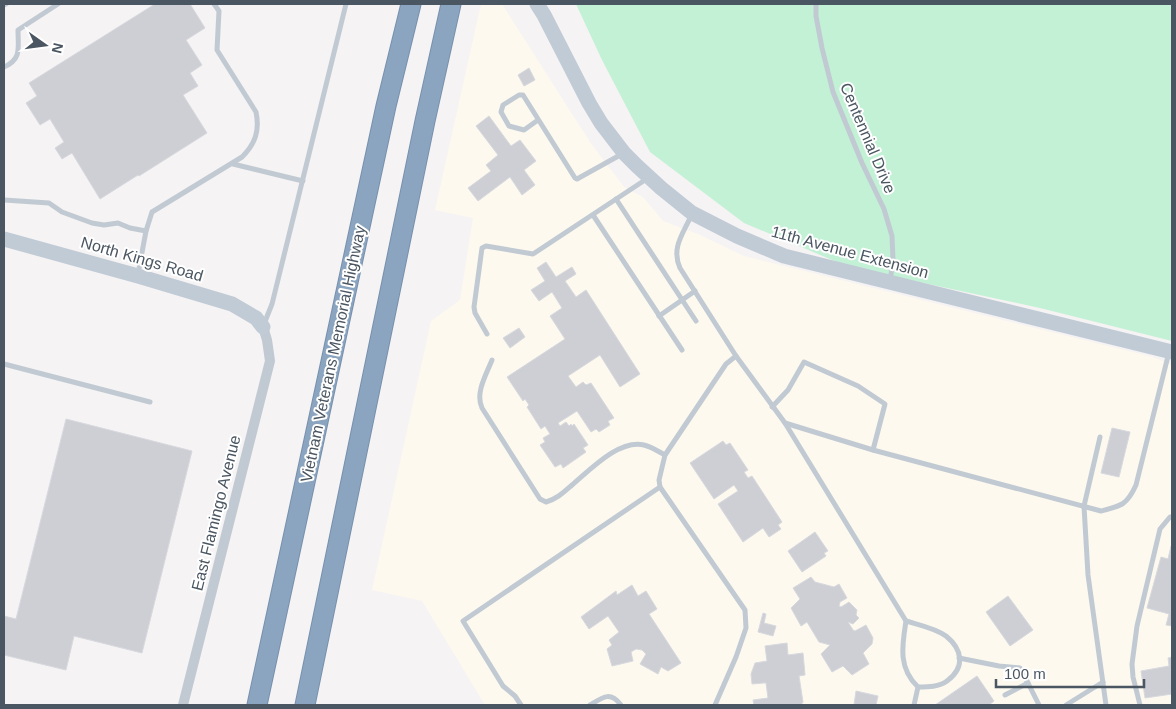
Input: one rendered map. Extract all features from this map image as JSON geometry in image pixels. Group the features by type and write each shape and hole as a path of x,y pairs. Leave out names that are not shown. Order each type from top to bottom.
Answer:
{"highway":[{"name":"Vietnam Veterans Memorial Highway","path":"257,705 386,106 411,4"},
{"path":"305,705 425,121 451,4"}],"street":[{"name":"11th Avenue Extension","path":"537,4 589,104 601,123 624,153 649,178 692,213 737,236 784,256 1171,352"},
{"name":"North Kings Road","path":"4,239 232,304 256,318 263,327"},
{"name":"East Flamingo Avenue","path":"183,705 270,361 263,327"}],"lane":[{"path":"4,67 14,62 17,55 18,30 58,4"},
{"path":"138,276 146,231 152,212 233,164 249,150 256,136 258,122 256,112 217,50 218,11 214,4"},
{"path":"263,327 272,304 346,4"},
{"name":"Centennial Drive","path":"816,4 816,16 822,48 833,92 862,163 884,209 892,236 893,260 890,283"},
{"path":"538,120 524,130 509,126 501,112 503,106 519,94 522,95 577,179 624,153"},
{"path":"233,164 303,181"},
{"path":"487,334 474,308 482,248 486,246 533,254 649,178"},
{"path":"616,199 696,321"},
{"path":"4,200 49,204 62,212 92,223 104,225 118,223 130,228 146,231"},
{"path":"692,213 677,248 676,255 680,268 736,356 785,423 906,621 944,634 960,653 960,663 955,673 947,682 935,686 918,687 912,682 905,668 902,656 902,641 906,621"},
{"path":"593,215 682,350"},
{"path":"659,316 695,291"},
{"path":"785,423 873,450 1101,511 1122,505 1132,495 1171,352"},
{"path":"716,705 746,628 745,610 660,487 658,480 665,455 726,364 736,356"},
{"path":"492,360 480,392 479,401 540,500 546,502 558,497 604,459 624,446 631,444 643,445 665,455"},
{"path":"772,407 788,390 804,362 858,386 885,404 873,450"},
{"path":"4,364 150,402"},
{"path":"1100,437 1084,506 1088,576 1106,705"},
{"path":"521,705 515,696 503,686 463,621 660,487"},
{"path":"1140,705 1132,664 1137,626 1160,530 1172,516"},
{"path":"960,658 1020,668 1039,705"},
{"path":"1066,705 1103,682"},
{"path":"1005,695 1028,683"},
{"path":"914,705 918,687"},
{"path":"590,705 608,696 613,697 621,705"}],"shaded area":[{"path":"481,4 502,4 590,142 624,187 643,197 663,221 698,234 744,256 1153,357 1172,365 1172,705 485,705 422,601 372,590 431,321 460,300 473,218 435,210"}],"green space":[{"path":"576,4 1172,4 1172,341 1040,308 849,267 744,223 650,152 602,60"}],"building":[{"path":"155,4 190,4 205,28 186,40 202,65 190,73 198,86 183,95 207,133 100,199 72,153 62,159 55,148 64,142 50,119 40,125 26,103 37,96 29,83"},
{"path":"529,68 535,80 524,86 518,75"},
{"path":"489,116 511,146 520,140 536,161 524,170 535,185 522,195 510,177 478,201 468,188 491,171 486,165 498,155 476,126"},
{"path":"546,262 556,277 572,267 576,274 565,281 576,297 586,290 640,374 620,387 600,355 568,376 576,387 583,382 586,385 591,383 614,418 608,421 610,425 599,432 596,429 591,432 577,411 558,423 560,426 566,422 569,426 574,424 588,445 583,448 586,452 563,468 561,464 555,467 540,445 545,442 543,438 550,434 545,426 541,429 527,407 529,405 525,399 523,401 507,377 565,339 550,316 562,308 552,292 539,301 531,290 545,281 537,268"},
{"path":"519,328 525,337 510,348 503,338"},
{"path":"66,419 192,451 142,653 74,636 66,670 4,655 4,616 16,619"},
{"path":"1112,428 1130,432 1119,477 1101,473"},
{"path":"723,441 726,445 730,443 748,470 744,472 748,478 752,476 782,522 778,525 781,529 769,537 763,528 743,542 718,504 738,491 734,485 714,499 690,463"},
{"path":"815,532 828,551 824,553 826,556 802,572 788,551"},
{"path":"1171,546 1172,626 1166,625 1169,614 1147,608 1161,557 1168,559"},
{"path":"811,577 815,582 834,587 839,584 847,598 840,602 839,606 841,607 849,602 857,610 856,615 859,618 853,624 848,622 853,630 855,631 866,625 873,638 872,644 863,653 869,664 852,675 843,666 832,672 821,654 830,645 819,642 807,622 801,626 791,608 800,599 793,588"},
{"path":"632,585 638,596 646,591 657,609 649,614 681,663 668,671 661,667 658,674 640,664 646,654 642,650 636,649 631,652 633,661 612,666 607,649 612,645 609,640 619,632 608,616 589,629 581,617 616,591 617,595"},
{"path":"1008,596 1033,630 1010,646 986,612"},
{"path":"763,613 766,614 764,623 776,626 773,636 758,632"},
{"path":"787,643 788,655 803,653 805,675 799,676 803,702 801,705 754,705 753,700 768,698 766,683 752,684 751,674 755,663 767,661 765,646"},
{"path":"1172,657 1172,694 1145,698 1141,671 1169,666 1168,658"},
{"path":"977,676 994,701 989,705 935,705"},
{"path":"856,691 878,696 876,705 854,705"}]}
